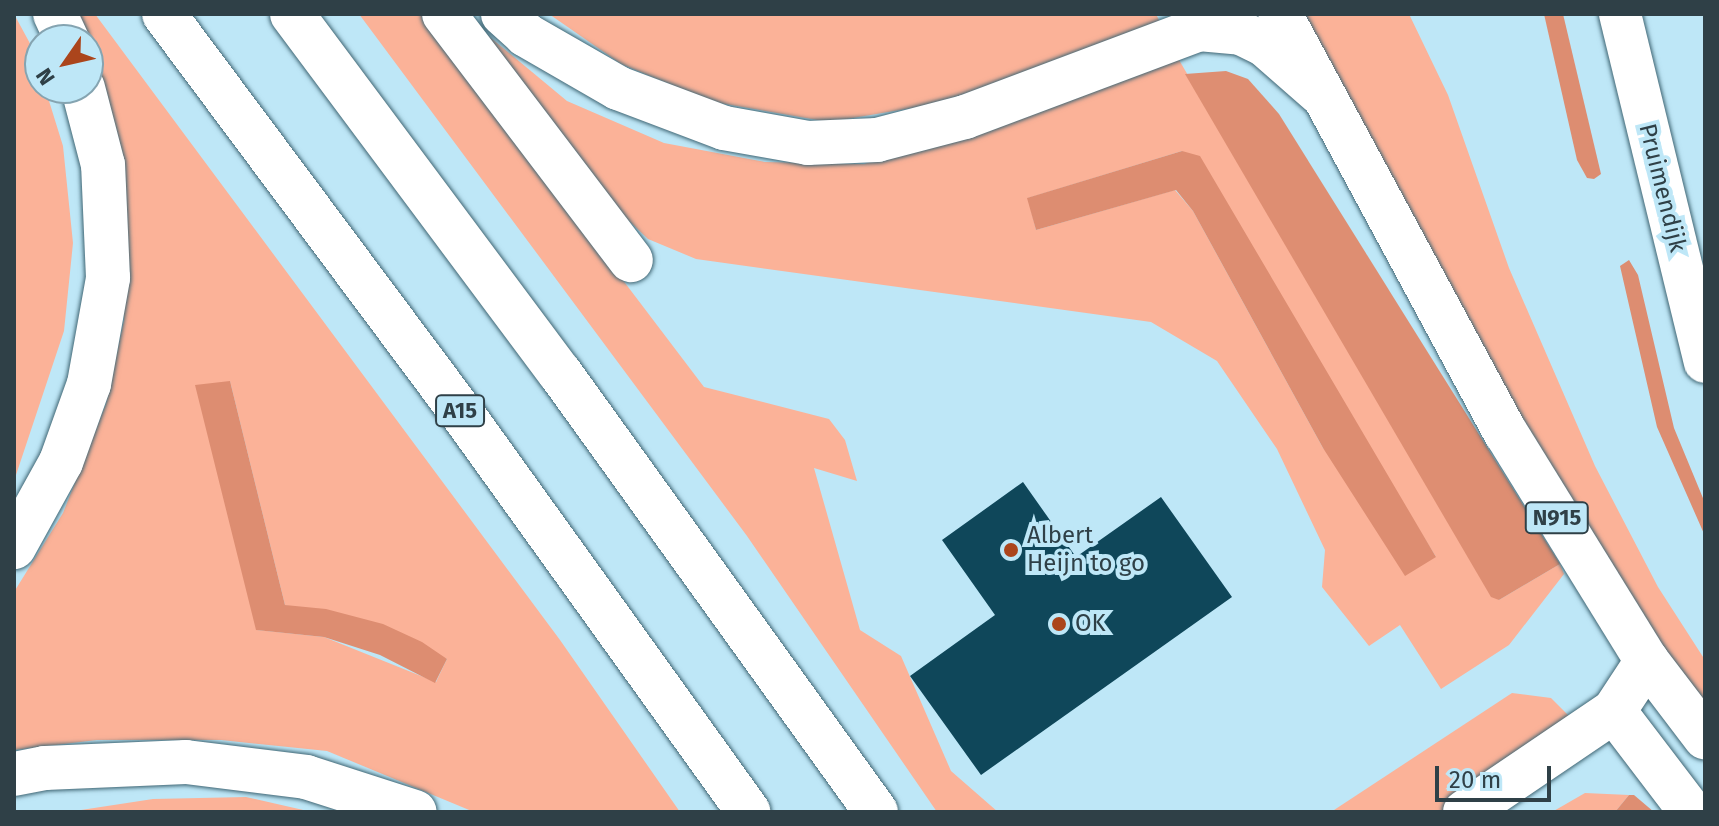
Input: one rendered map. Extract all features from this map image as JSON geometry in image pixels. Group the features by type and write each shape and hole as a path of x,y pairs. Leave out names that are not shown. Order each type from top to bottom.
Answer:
{"main road":[{"name":"A15","path":"164,14 469,423 749,812"},
{"path":"292,14 569,386 876,812"},
{"path":"444,14 631,260"},
{"path":"503,14 526,35 618,88 724,128 808,143 877,140 965,117 1199,29 1241,33 1264,44 1320,93"},
{"name":"N915","path":"1280,14 1485,397 1647,661"},
{"path":"14,547 61,462 89,384 108,278 103,165 87,104"},
{"path":"1465,812 1614,711 1647,661 1705,737"},
{"path":"1614,711 1691,812"},
{"path":"14,774 45,768 186,762 306,777 415,812"}],"street":[{"name":"Pruimendijk","path":"1620,14 1705,362"}],"shaded area":[{"path":"14,14 24,32 24,104 50,104 63,146 73,243 64,331 14,481"},
{"path":"78,14 95,14 102,24 81,24"},
{"path":"359,14 421,14 704,387 829,419 845,440 857,481 814,468 860,630 901,656 951,771 998,812 937,812 747,536"},
{"path":"549,14 1156,14 1164,30 930,105 829,122 713,102 621,64"},
{"path":"1305,14 1409,14 1448,95 1509,268 1595,466 1658,587 1705,660 1705,711 1540,463"},
{"path":"1544,14 1563,14 1601,174 1594,179 1587,178 1577,160"},
{"path":"104,26 560,640 680,812 474,812 327,751 221,740 97,740 14,750 14,592 63,513 106,404 124,320 123,211 102,104","holes":["230,381 285,605 447,659 436,682 324,637 257,630"]},
{"path":"485,33 567,101 664,143 765,162 864,164 1000,121 1175,53 1461,544 1499,600 1560,564 1564,574 1509,645 1441,689 1400,625 1369,646 1322,587 1325,550 1277,449 1217,361 1151,322 696,259 648,239 612,205","holes":["1182,151 1436,557 1323,448 1193,211 1175,190 1036,230 1028,198"]},
{"path":"1226,71 1248,79 1279,114 1560,564 1499,600 1491,597 1185,74"},
{"path":"1182,151 1200,156 1436,557 1405,576 1323,448 1193,211 1176,190 1036,230 1027,198"},
{"path":"1629,260 1638,275 1674,428 1705,503 1705,536 1657,427 1620,266"},
{"path":"230,381 285,605 326,609 383,624 422,642 447,659 435,683 380,655 324,637 256,630 195,385"},
{"path":"1512,693 1551,698 1569,716 1442,812 1331,812"},
{"path":"1585,793 1629,795 1615,812 1552,812"},
{"path":"1629,795 1634,795 1654,812 1615,812"},
{"path":"246,797 312,812 68,812 153,799"}],"building":[{"path":"1023,482 1076,557 1161,497 1232,597 981,775 910,676 995,615 942,540"}],"place":[{"name":"Albert Heijn to go","path":"1011,550"},
{"name":"OK","path":"1059,624"}]}
